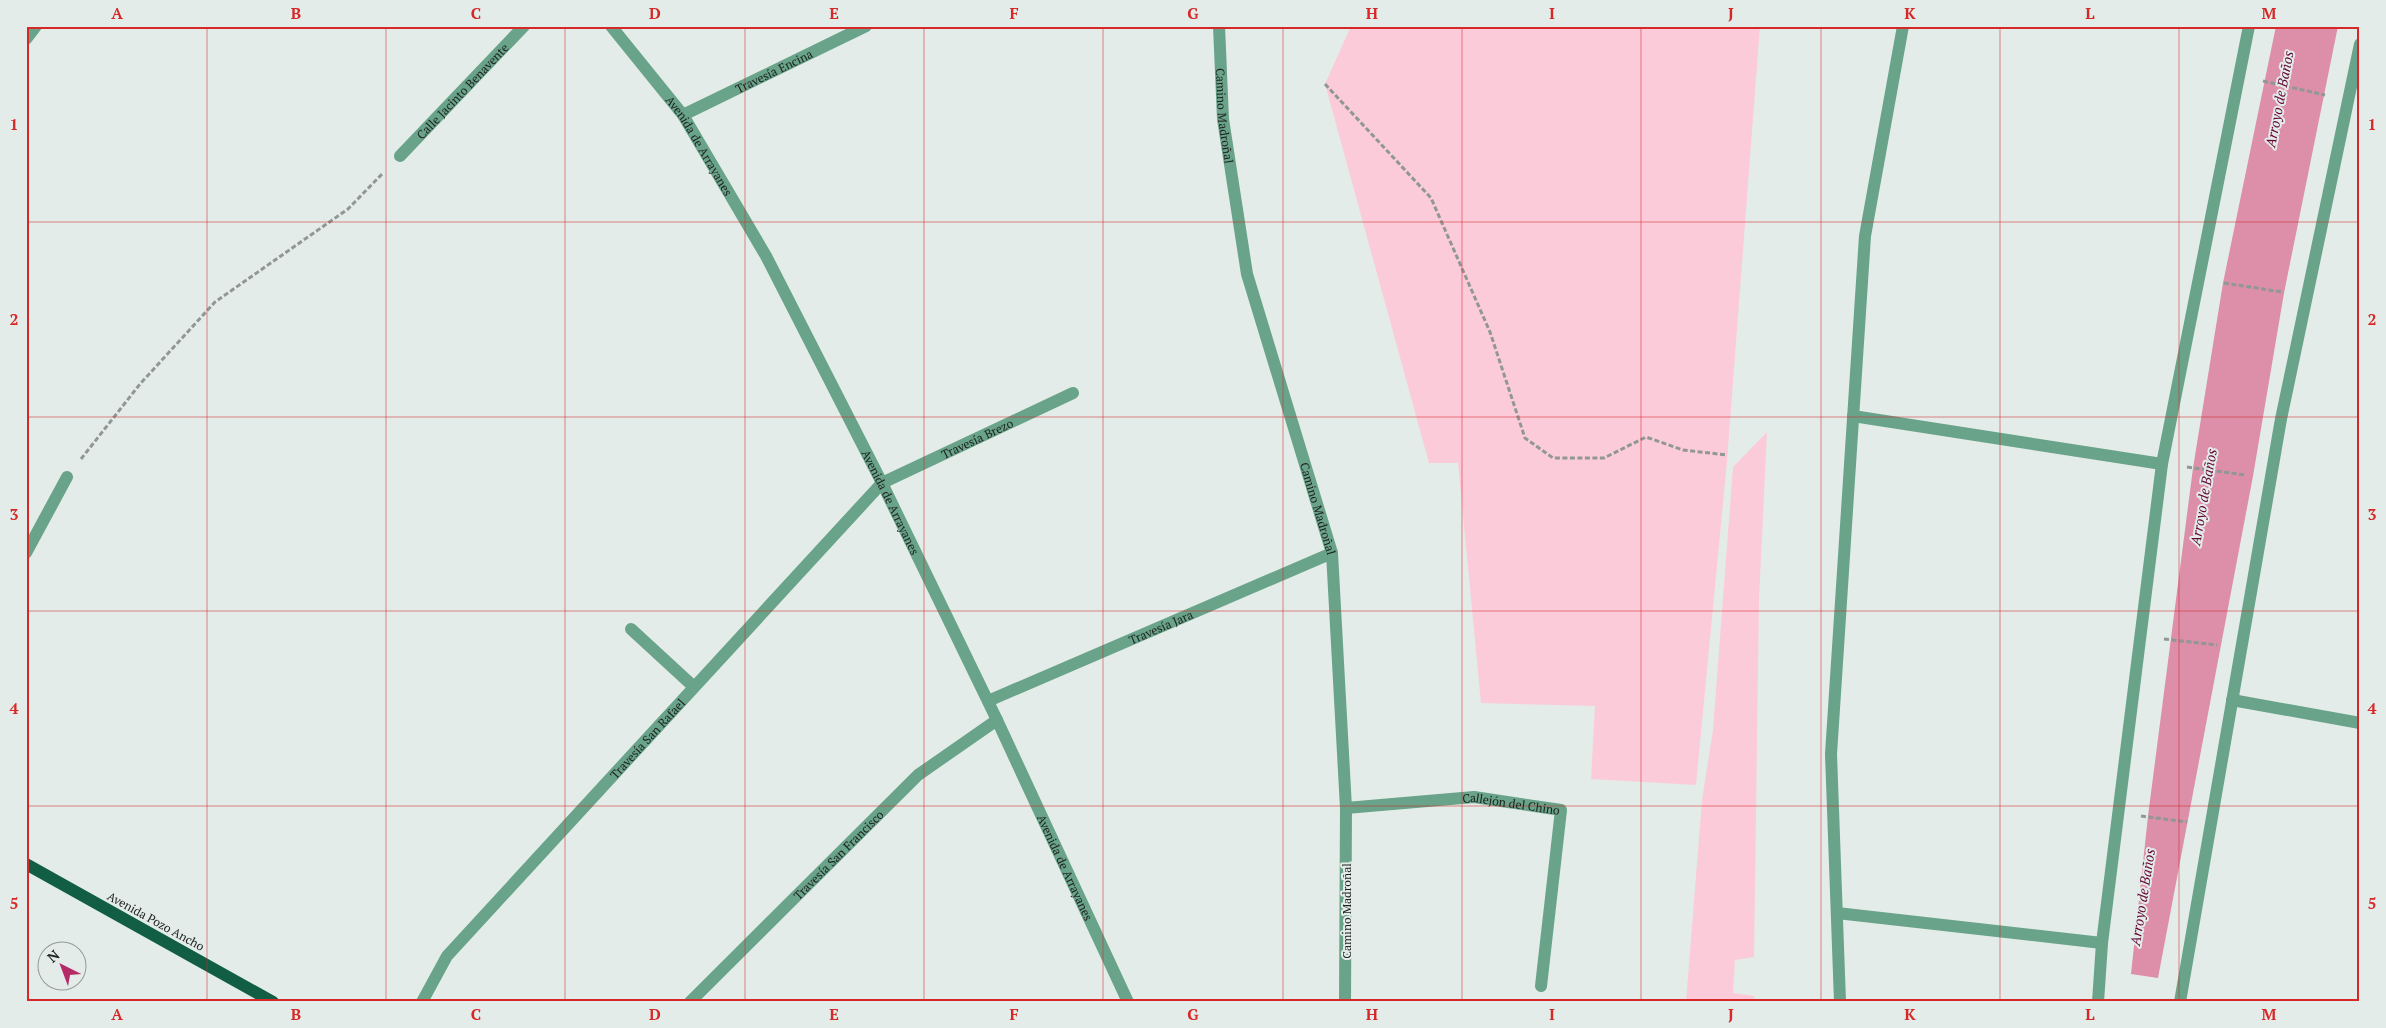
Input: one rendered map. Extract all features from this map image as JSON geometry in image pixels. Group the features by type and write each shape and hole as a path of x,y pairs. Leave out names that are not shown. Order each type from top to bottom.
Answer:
{"main road":[{"name":"Avenida Pozo Ancho","path":"26,864 273,1002"}],"street":[{"path":"26,39 36,26"},
{"name":"Calle Jacinto Benavente","path":"400,156 524,26"},
{"name":"Avenida de Arrayanes","path":"611,26 683,115 766,256 882,483 988,701 1128,1002"},
{"name":"Travesía Encina","path":"683,115 866,26"},
{"name":"Camino Madroñal","path":"1219,26 1223,119 1246,274 1332,553 1346,808 1345,1002"},
{"path":"1840,1002 1831,754 1864,236 1903,26"},
{"path":"2098,1002 2102,943 2162,464 2249,26"},
{"path":"2180,1002 2282,419 2360,44"},
{"path":"2346,109 2360,112"},
{"name":"Travesía Brezo","path":"882,483 1073,393"},
{"path":"1853,416 2162,464"},
{"path":"26,553 67,477"},
{"name":"Travesía San Rafael","path":"422,1002 447,956 882,483"},
{"name":"Travesía Jara","path":"988,701 1332,553"},
{"path":"631,630 694,688"},
{"path":"2232,700 2360,724"},
{"name":"Travesía San Francisco","path":"690,1002 918,775 997,720"},
{"name":"Callejón del Chino","path":"1346,808 1474,797 1561,810 1541,986"},
{"path":"1837,913 2102,943"}],"path":[{"path":"2264,81 2325,95"},
{"path":"1325,84 1431,198 1490,332 1525,438 1554,458 1604,458 1646,437 1683,450 1727,455"},
{"path":"67,477 140,384 215,302 348,209 400,156"},
{"path":"2223,283 2284,292"},
{"path":"2193,468 2253,476"},
{"path":"2172,640 2221,645"},
{"path":"2148,816 2187,822"}],"shaded area":[{"path":"1351,26 1760,26 1727,461 1696,785 1591,779 1595,706 1481,703 1458,463 1429,463 1325,84"},
{"path":"1767,432 1759,600 1754,957 1735,960 1733,993 1754,996 1755,1002 1686,1002 1702,800 1713,730 1733,467"}],"water":[{"name":"Arroyo de Baños","path":"2276,26 2338,26 2284,293 2253,476 2158,978 2131,974 2148,816 2193,468 2223,283"}]}
